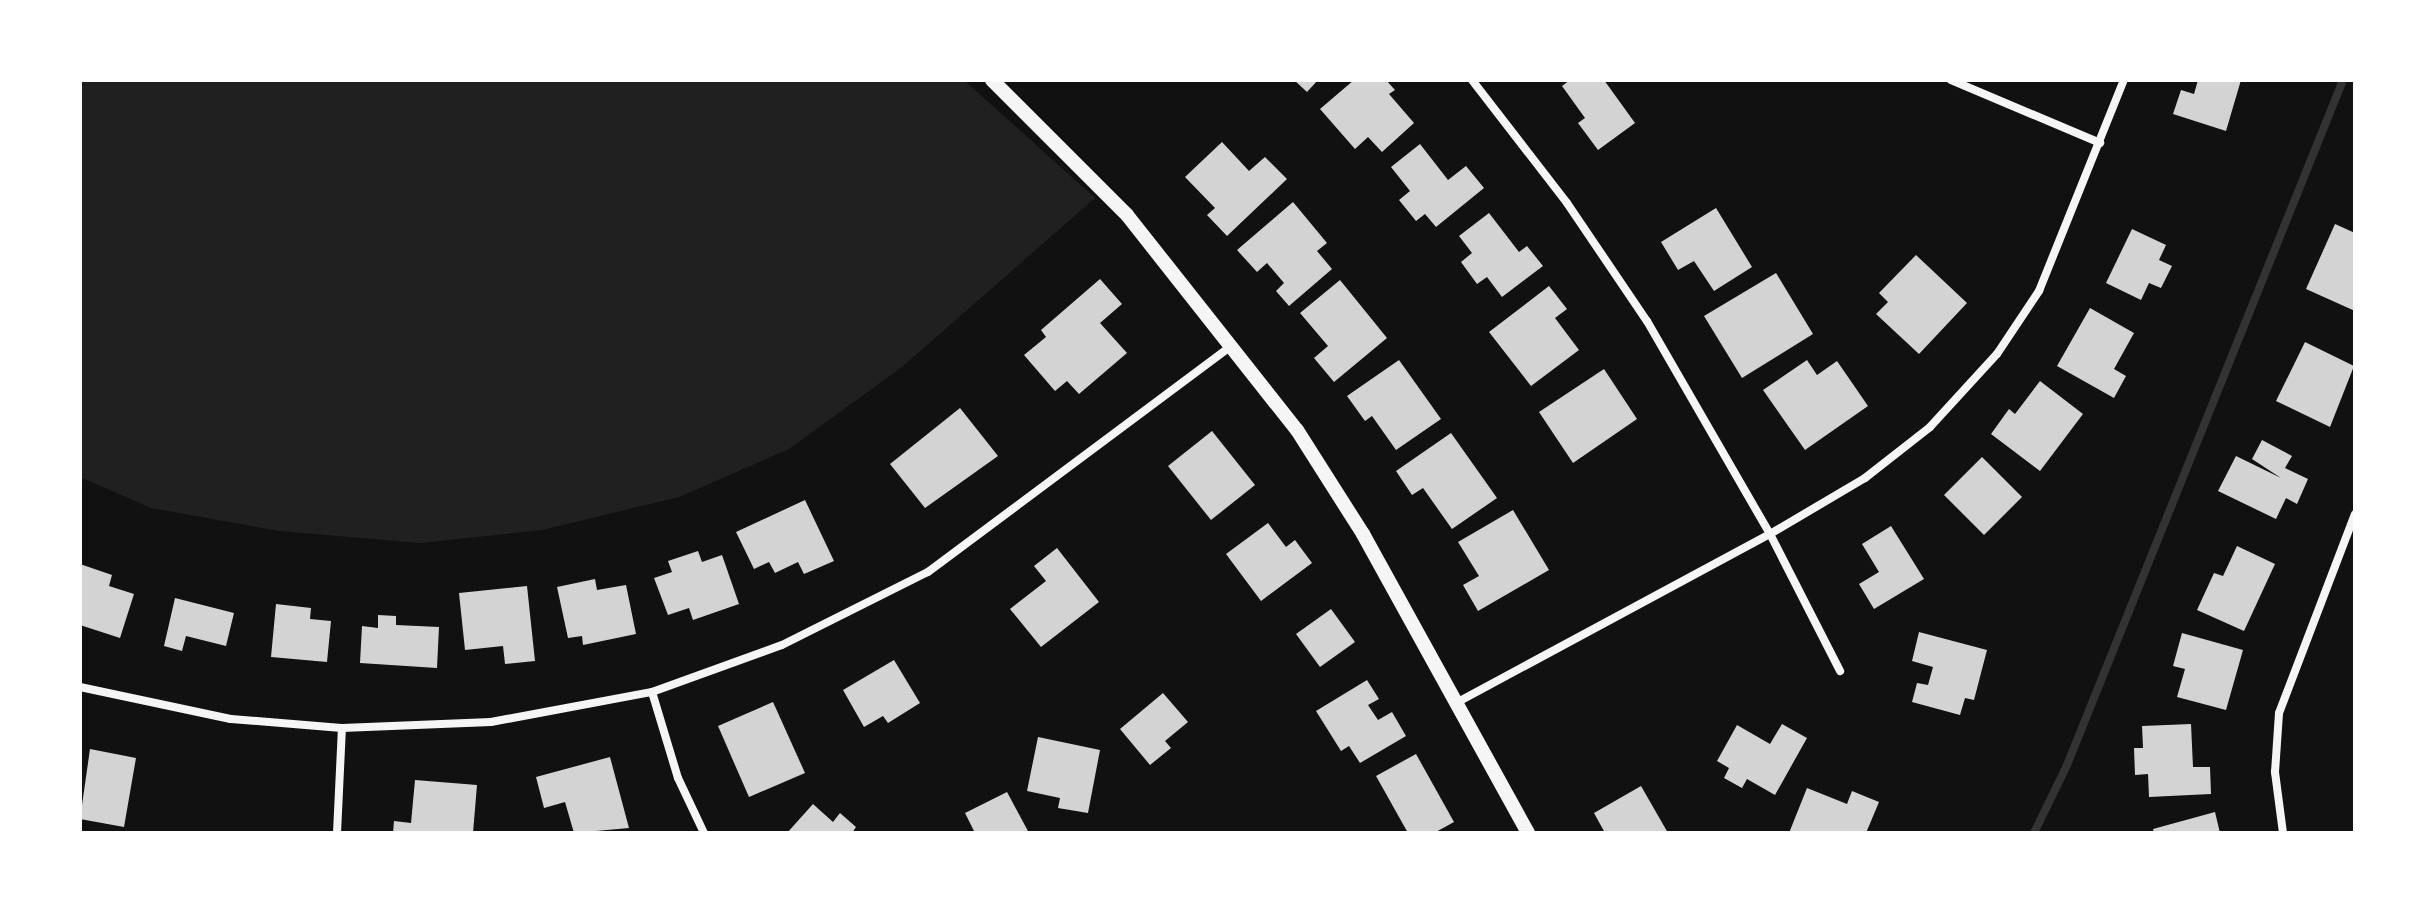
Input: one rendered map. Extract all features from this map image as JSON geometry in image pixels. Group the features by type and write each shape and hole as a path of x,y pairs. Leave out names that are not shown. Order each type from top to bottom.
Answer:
{"street":[{"path":"992,80 1127,215 1233,345 1328,477 1528,833"},
{"path":"1472,80 1613,268 1770,534 1840,671"},
{"path":"1951,80 2100,143"},
{"path":"1456,703 1770,534 1896,456 1975,381 2039,291 2124,80"},
{"path":"80,687 231,719 342,728 491,722 652,692 782,645 928,572 1233,345"},
{"path":"2283,833 2275,772 2279,713 2355,514"},
{"path":"652,692 678,778 704,833"},
{"path":"337,833 342,728"}],"shaded area":[{"path":"80,80 964,80 1095,198 902,367 789,449 679,497 542,530 420,543 279,531 151,508 80,477"}],"building":[{"path":"1294,80 1318,80 1307,92"},
{"path":"1354,80 1386,80 1395,90 1389,94 1414,123 1382,152 1368,137 1355,149 1320,109"},
{"path":"1570,80 1604,80 1635,123 1598,150 1578,123 1585,118 1562,86"},
{"path":"2198,80 2241,80 2226,131 2173,114 2181,90 2194,94"},
{"path":"1222,142 1249,171 1265,157 1287,179 1227,236 1207,215 1215,208 1185,177"},
{"path":"1420,144 1448,180 1466,166 1484,188 1436,227 1425,214 1416,221 1399,200 1410,191 1391,167"},
{"path":"1293,202 1327,243 1317,251 1332,269 1289,306 1276,291 1284,283 1267,263 1257,272 1237,250"},
{"path":"1716,208 1752,267 1714,291 1694,261 1678,270 1661,242"},
{"path":"1489,213 1519,252 1527,246 1543,266 1502,297 1487,277 1477,284 1461,262 1472,253 1459,236"},
{"path":"2335,224 2355,233 2355,311 2306,289"},
{"path":"2132,229 2166,245 2159,260 2172,266 2161,288 2149,283 2141,300 2106,283"},
{"path":"1916,255 1967,303 1919,354 1876,314 1888,302 1879,293"},
{"path":"1776,273 1813,334 1742,378 1704,316"},
{"path":"1100,279 1122,304 1100,323 1127,353 1079,394 1067,381 1055,391 1024,355 1046,337 1041,330"},
{"path":"1340,280 1387,338 1334,382 1314,358 1328,346 1300,313"},
{"path":"1549,286 1567,309 1555,318 1579,350 1531,386 1489,332"},
{"path":"2090,308 2134,333 2114,369 2126,376 2114,398 2057,366"},
{"path":"2305,342 2354,366 2330,427 2276,401"},
{"path":"1399,360 1441,419 1396,450 1372,416 1365,421 1347,396"},
{"path":"1807,360 1817,375 1837,361 1868,406 1805,450 1763,390"},
{"path":"1604,369 1637,419 1573,463 1539,412"},
{"path":"2040,381 2083,414 2040,471 1991,434 2009,409 2015,414"},
{"path":"960,408 998,456 925,508 890,464"},
{"path":"1212,431 1255,485 1211,520 1168,466"},
{"path":"1451,433 1497,498 1452,529 1423,488 1412,495 1396,471"},
{"path":"2262,440 2292,456 2285,468 2308,479 2297,504 2286,498 2276,519 2218,491 2236,456 2281,478 2252,459"},
{"path":"1982,457 2022,497 1984,535 1944,495"},
{"path":"805,500 834,561 804,574 798,562 775,573 769,562 754,569 736,532"},
{"path":"1513,510 1549,570 1478,611 1463,585 1479,576 1458,542"},
{"path":"1268,523 1286,547 1295,540 1312,563 1261,601 1226,554"},
{"path":"1891,526 1924,579 1874,609 1859,584 1879,572 1862,544"},
{"path":"2237,546 2275,564 2244,631 2197,610 2214,573 2223,576"},
{"path":"1057,548 1099,602 1041,647 1010,609 1046,581 1034,566"},
{"path":"698,551 702,562 722,555 739,604 693,620 689,608 668,615 654,578 672,572 668,561"},
{"path":"80,564 112,575 109,586 134,594 120,638 80,625"},
{"path":"595,579 597,590 626,585 636,634 583,645 582,636 568,638 557,587"},
{"path":"527,586 535,661 505,664 503,646 465,650 459,593"},
{"path":"175,598 234,613 226,646 186,636 182,651 164,646"},
{"path":"276,604 311,608 310,619 331,621 327,662 271,657"},
{"path":"1331,609 1355,642 1320,667 1296,634"},
{"path":"378,615 396,616 396,625 439,627 437,668 360,663 362,626 378,628"},
{"path":"1919,632 1987,650 1974,700 1965,698 1960,715 1912,702 1917,683 1928,685 1933,667 1912,661"},
{"path":"2182,633 2243,650 2226,710 2177,697 2185,669 2173,666"},
{"path":"894,660 920,703 888,723 883,716 864,727 843,690"},
{"path":"1367,680 1379,699 1368,705 1378,720 1392,712 1406,736 1360,763 1349,746 1341,751 1316,711"},
{"path":"1163,693 1188,722 1165,741 1171,748 1150,765 1120,729"},
{"path":"773,702 805,773 749,797 718,726"},
{"path":"1782,724 1807,738 1775,795 1747,779 1742,788 1724,778 1729,768 1717,761 1737,725 1770,744"},
{"path":"2191,724 2193,767 2210,767 2211,794 2149,797 2148,774 2135,775 2134,748 2143,748 2142,726"},
{"path":"1038,737 1100,750 1088,813 1058,808 1060,798 1027,791"},
{"path":"90,749 136,758 124,827 80,819"},
{"path":"1416,754 1454,822 1434,833 1408,833 1376,776"},
{"path":"610,757 629,828 574,833 565,802 544,808 536,777"},
{"path":"415,780 477,785 473,833 393,833 394,821 411,823"},
{"path":"1641,786 1668,833 1605,833 1594,813"},
{"path":"1807,788 1847,804 1852,791 1879,802 1866,833 1789,833"},
{"path":"1007,792 1029,833 975,833 965,813"},
{"path":"813,804 833,822 840,813 856,827 852,833 787,833"},
{"path":"2215,812 2220,833 2154,833 2153,829"}],"waterway":[{"path":"2034,833 2067,765 2343,80"}]}
